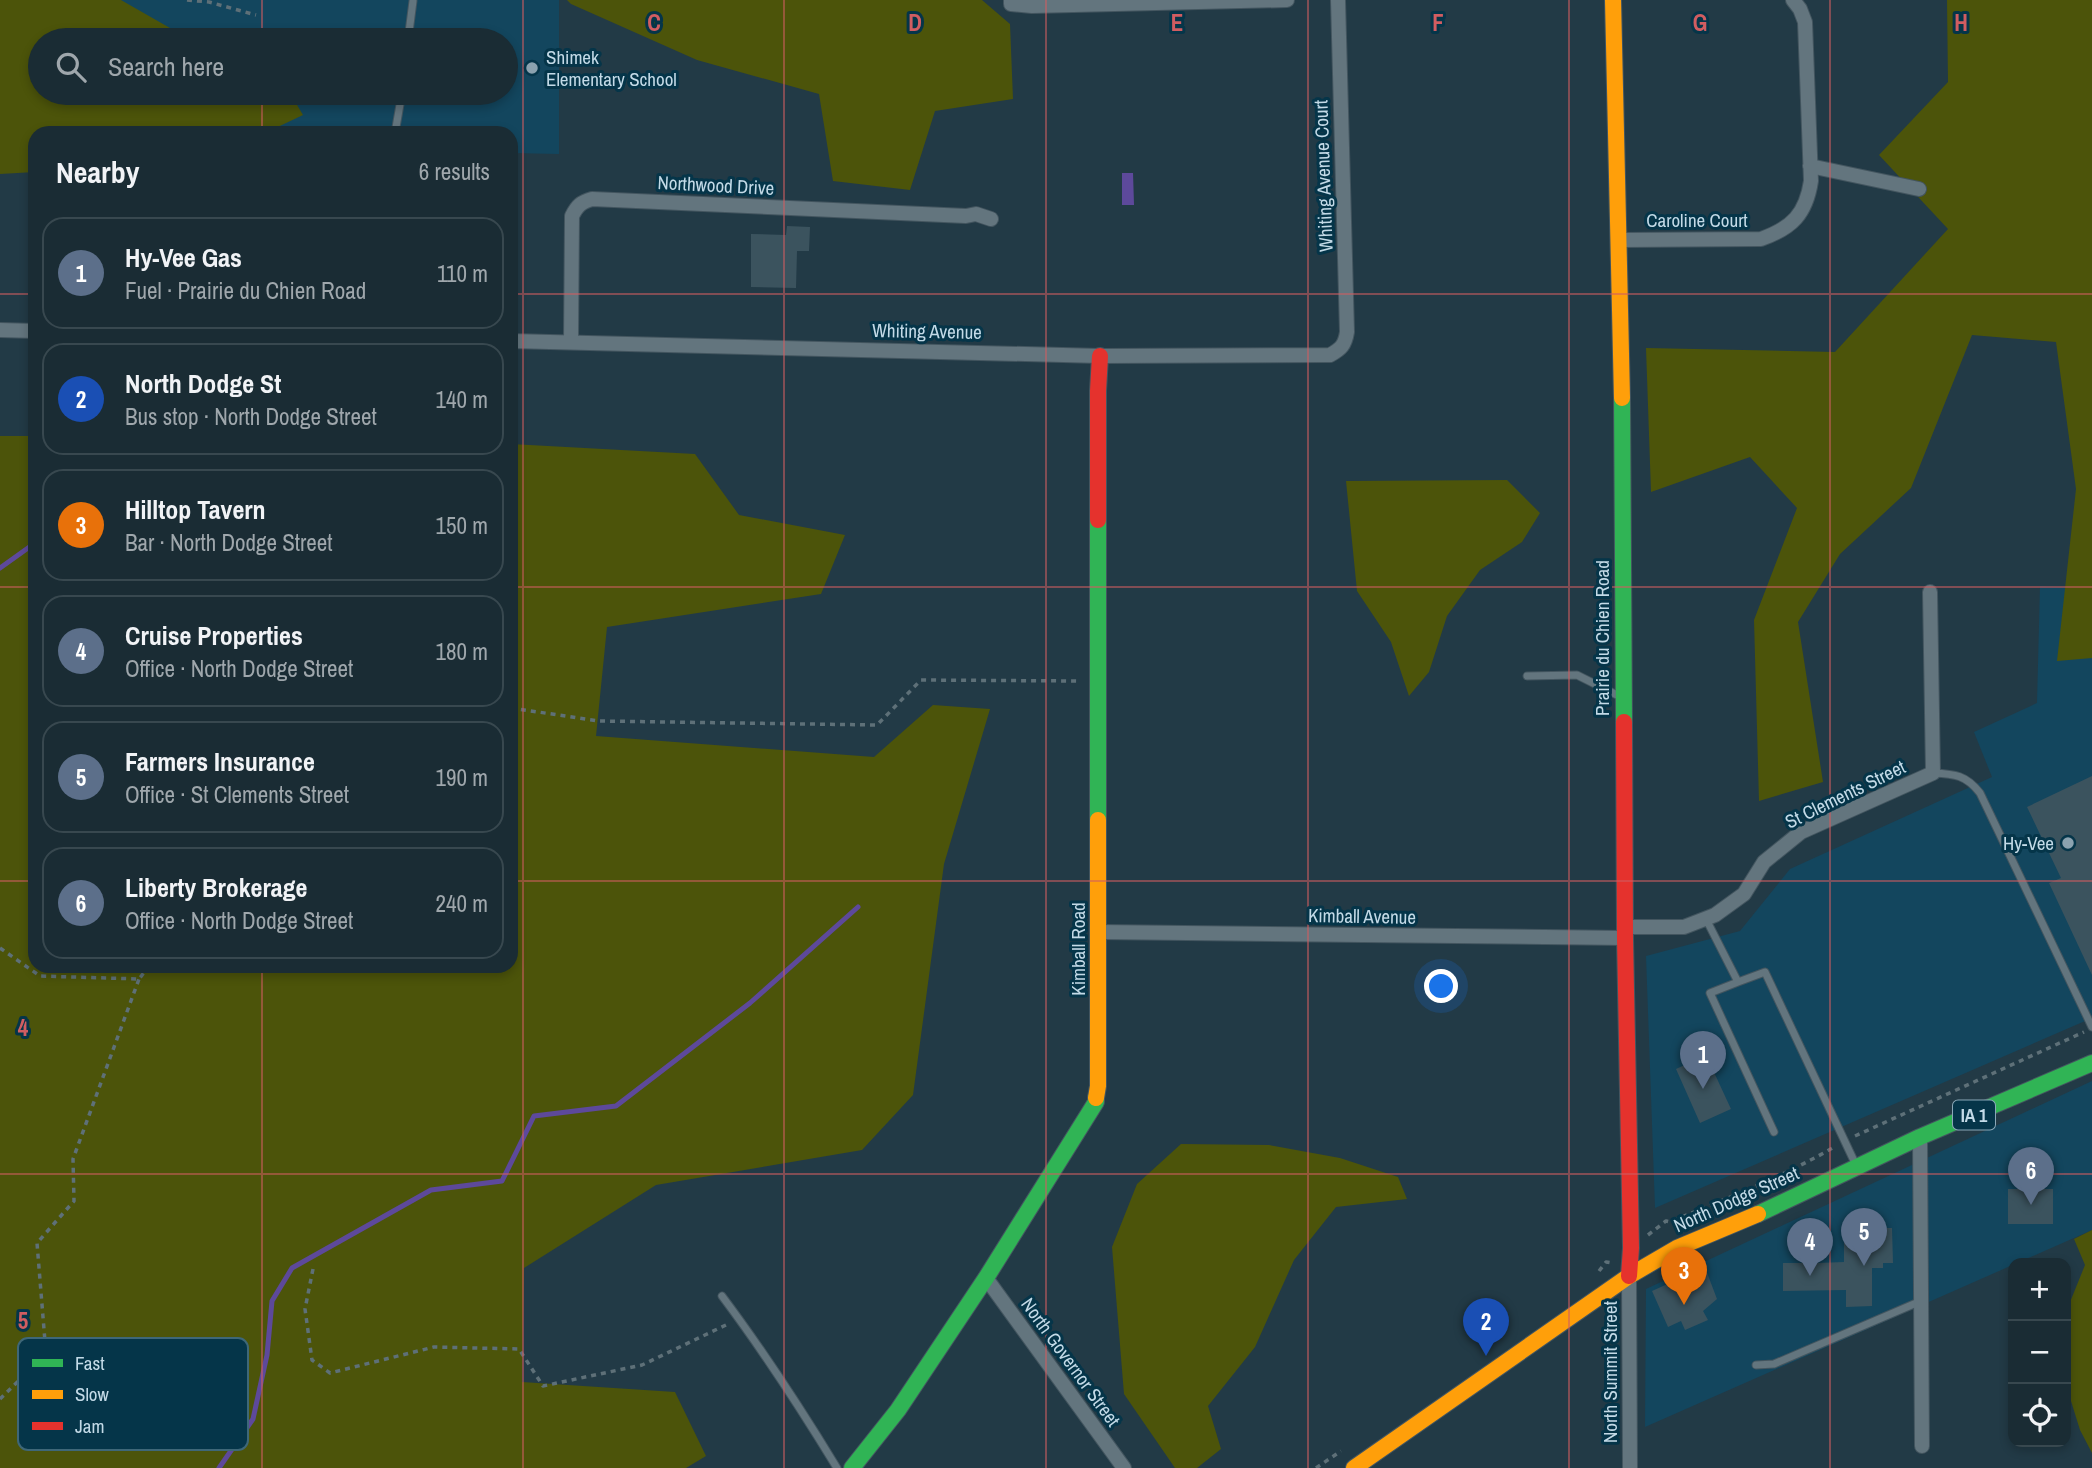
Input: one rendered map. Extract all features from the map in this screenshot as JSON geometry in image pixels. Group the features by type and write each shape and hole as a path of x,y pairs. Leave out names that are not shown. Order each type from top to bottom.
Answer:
{"street":[{"path":"1011,2 1032,6 1287,0"},
{"name":"Whiting Avenue Court","path":"1338,0 1347,332 1341,349"},
{"name":"Prairie du Chien Road","path":"1613,0 1620,240 1625,933 1632,1248 1629,1276"},
{"name":"Caroline Court","path":"1620,240 1761,239 1778,233 1801,212 1811,181 1805,22 1793,0"},
{"path":"1810,166 1919,189"},
{"name":"Northwood Drive","path":"571,342 572,216 583,201 593,199 976,214 991,219"},
{"path":"0,330 28,331"},
{"name":"Whiting Avenue","path":"518,341 1100,356 1330,355 1341,349"},
{"name":"Kimball Road","path":"852,1468 898,1410 986,1278 1096,1102 1100,356"},
{"name":"St Clements Street","path":"1625,933 1684,926 1715,915 1744,894 1764,862 1801,832 1933,773 1930,592"},
{"name":"Kimball Avenue","path":"1099,932 1625,933"},
{"name":"North Dodge Street","path":"1354,1468 1629,1276 1677,1248 1920,1137 2092,1063"},
{"path":"1920,1137 1922,1446"},
{"name":"North Summit Street","path":"1628,1467 1629,1276"},
{"name":"North Governor Street","path":"986,1278 1125,1468"}],"lane":[{"path":"410,28 413,1"},
{"path":"396,126 400,105"},
{"path":"1527,676 1577,675 1623,698"},
{"path":"1933,773 1952,774 1970,781 1980,793 2092,1027"},
{"path":"1706,919 1738,982"},
{"path":"1774,1132 1710,993 1765,972 1857,1167"},
{"path":"722,1296 796,1401 837,1468"},
{"path":"1756,1365 1774,1364 1921,1301"}],"path":[{"path":"187,0 209,2 256,15"},
{"path":"518,709 599,721 877,725 921,680 1099,681"},
{"path":"0,948 28,968"},
{"path":"36,973 40,976 139,979"},
{"path":"45,1338 37,1243 74,1202 73,1158 139,979 144,973"},
{"path":"313,1269 305,1308 312,1360 330,1373 434,1347 519,1349 543,1386 642,1365 739,1319"},
{"path":"0,1399 18,1381"}],"shaded area":[{"name":"Shimek Elementary School","path":"0,0 559,0 559,154 518,153 518,126 33,126"},
{"path":"1122,173 1133,173 1134,205 1122,205"},
{"path":"2040,586 2092,588 2092,1018 1655,1208 1646,956 1740,931 1790,869 1992,777 1974,732 2037,703"},
{"path":"2092,1081 2092,1230 2028,1258 2008,1258 2008,1267 1645,1427 1646,1289"}],"green space":[{"path":"0,0 121,0 170,28 28,28 28,105 297,105 303,115 280,126 28,126 28,172 0,174"},
{"path":"567,0 982,0 1010,24 1013,99 935,111 910,190 833,181 819,94 697,60"},
{"path":"1947,0 2092,0 2092,658 2057,661 2076,489 2056,342 1972,335 1911,488 1840,554 1798,622 1823,782 1759,801 1754,620 1797,508 1750,457 1651,492 1646,348 1835,352 1948,229 1879,155 1948,82"},
{"path":"0,436 28,436 28,973 518,973 518,444 695,454 739,515 845,535 821,594 607,627 596,736 874,757 933,705 990,709 944,864 913,1095 862,1150 656,1185 524,1268 522,1382 675,1392 706,1456 686,1468 0,1468"},
{"path":"1507,480 1540,513 1522,542 1480,570 1447,616 1429,672 1409,696 1391,642 1357,591 1346,481"},
{"path":"1181,1144 1269,1145 1340,1158 1398,1177 1407,1199 1336,1207 1294,1260 1255,1347 1208,1406 1221,1449 1197,1468 1175,1468 1124,1394 1112,1247 1137,1184"},
{"path":"2092,1230 2092,1453 2080,1430 2071,1401 2071,1300 2085,1265 2074,1239"}],"building":[{"path":"787,226 810,227 809,251 797,251 796,288 751,287 751,234 786,235"},
{"name":"Hy-Vee","path":"2092,776 2092,975 2049,883 2061,878 2027,807"},
{"path":"1706,1055 1731,1109 1700,1123 1676,1069"},
{"path":"2008,1189 2053,1189 2053,1224 2008,1224"},
{"path":"1883,1226 1892,1228 1893,1263 1883,1263 1883,1268 1872,1268 1872,1306 1846,1307 1846,1290 1783,1291 1783,1263 1802,1263 1802,1259 1817,1259 1817,1263 1844,1262 1844,1229"},
{"path":"1706,1270 1717,1299 1703,1311 1708,1320 1685,1330 1681,1321 1668,1327 1652,1291 1694,1272 1695,1275"}],"waterway":[{"path":"0,568 28,548"},
{"path":"248,1426 253,1419 267,1355 272,1301 292,1268 431,1190 502,1181 534,1116 616,1106 750,1003 858,907"},
{"path":"219,1468 231,1450"}],"traffic: fast":[{"path":"1622,398 1624,722"},
{"path":"1098,520 1098,820"},
{"path":"1758,1214 1920,1137 2092,1063"},
{"path":"852,1468 898,1410 986,1278 1096,1098"}],"traffic: slow":[{"path":"1613,0 1622,398"},
{"path":"1096,1098 1098,820"},
{"path":"1354,1468 1629,1276 1677,1248 1758,1214"}],"traffic: jam":[{"path":"1098,520 1100,356"},
{"path":"1624,722 1631,1248 1629,1276"}],"place":[{"name":"Shimek Elementary School","path":"532,68"},
{"name":"Hy-Vee","path":"2068,843"},
{"name":"Hy-Vee Gas","path":"1703,1089"},
{"name":"Liberty Brokerage","path":"2031,1205"},
{"name":"Farmers Insurance","path":"1864,1266"},
{"name":"Cruise Properties","path":"1810,1276"},
{"name":"Hilltop Tavern","path":"1684,1305"},
{"name":"North Dodge St","path":"1486,1356"}]}
